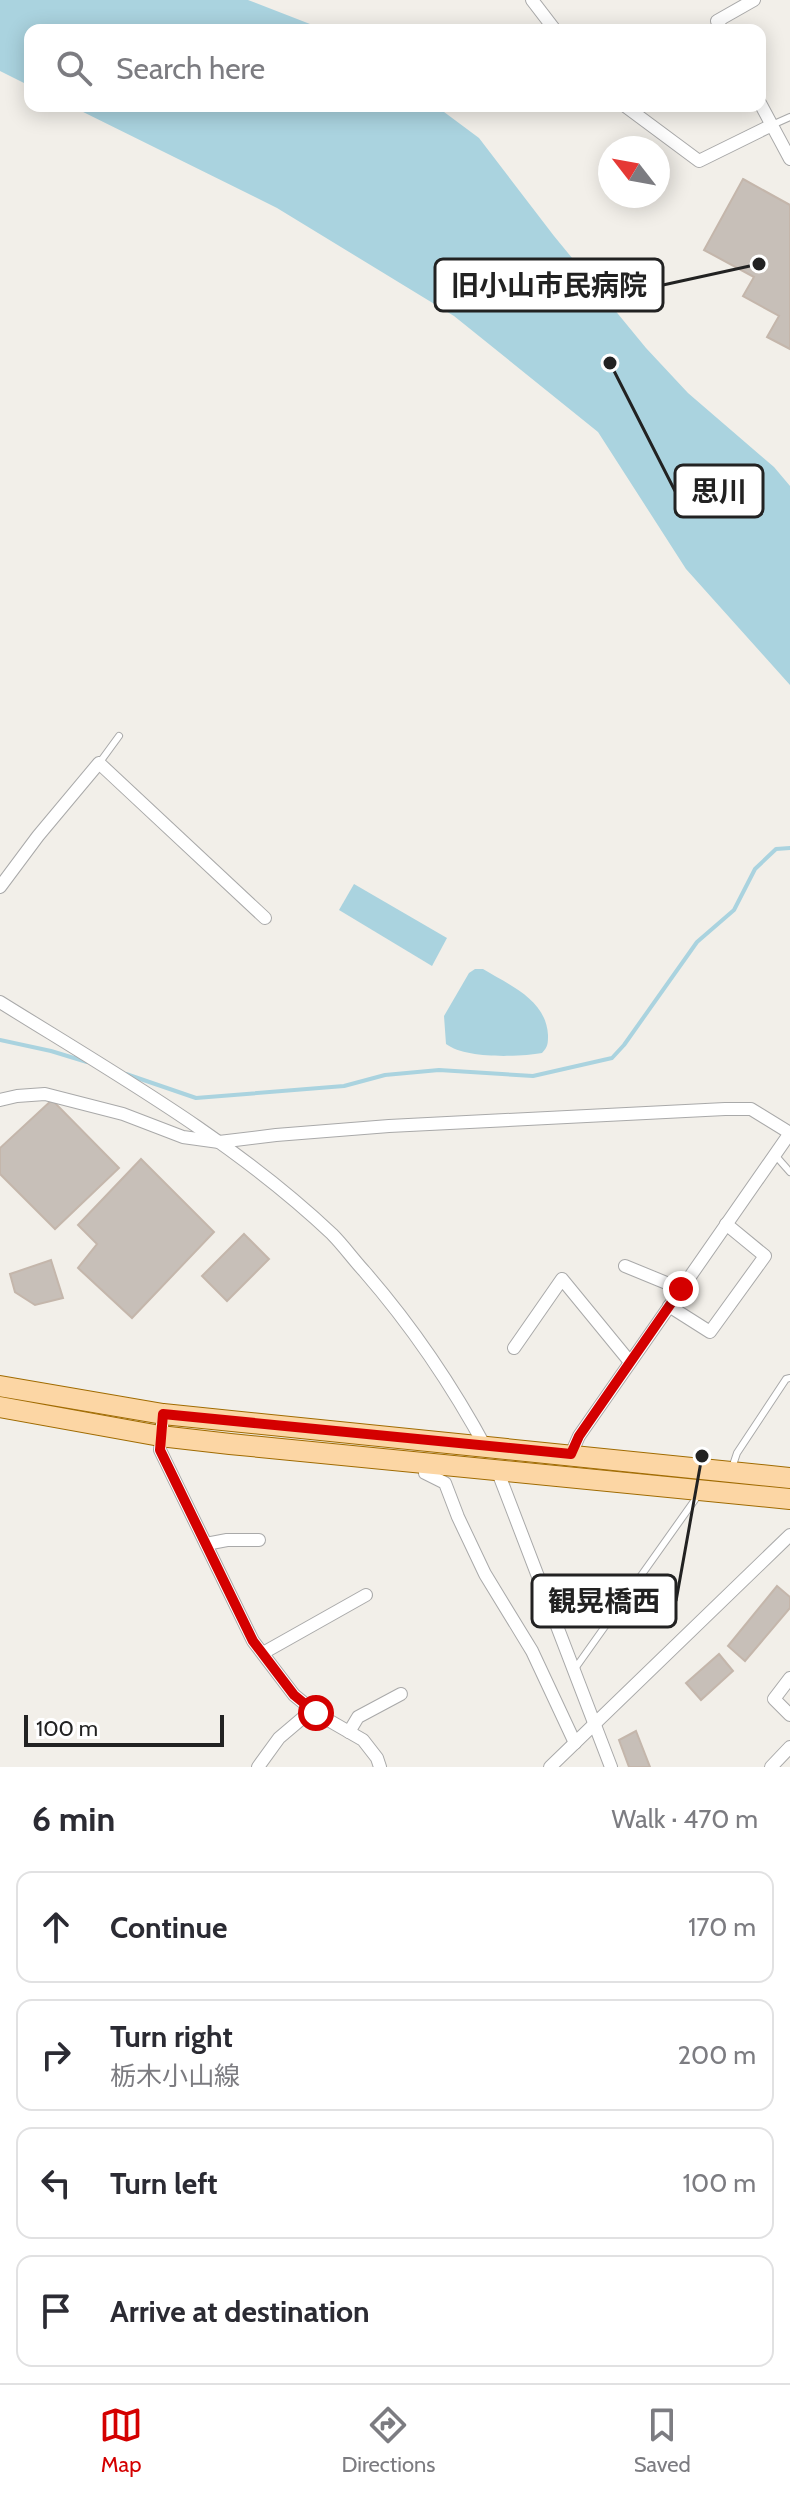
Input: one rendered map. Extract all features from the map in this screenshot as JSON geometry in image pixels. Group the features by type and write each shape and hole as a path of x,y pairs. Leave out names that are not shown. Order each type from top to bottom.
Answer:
{"main road":[{"path":"0,1386 163,1414 790,1478"},
{"path":"0,1407 160,1436 790,1499"}],"street":[{"path":"532,0 550,24"},
{"path":"719,24 717,21 754,0"},
{"path":"633,112 699,161 772,125"},
{"path":"765,112 790,159"},
{"path":"0,887 99,763 265,918"},
{"path":"0,1002 219,1142 333,1236 391,1302 425,1348 497,1468 611,1767"},
{"path":"0,1100 45,1094 123,1114 183,1137 219,1142 389,1126 725,1109 751,1109 790,1133 579,1436 571,1454"},
{"path":"669,1306 710,1332 765,1256 726,1224"},
{"path":"625,1266 681,1289"},
{"path":"514,1348 562,1279 630,1362"},
{"path":"163,1414 160,1450 253,1641 294,1695 312,1710 363,1740 380,1767"},
{"path":"425,1463 425,1473 445,1483 478,1560 532,1651 575,1743"},
{"path":"550,1767 790,1535"},
{"path":"206,1544 227,1540 259,1540"},
{"path":"263,1653 366,1595"},
{"path":"790,1678 774,1699 790,1715"},
{"path":"349,1732 358,1717 401,1694"},
{"path":"258,1767 279,1738 312,1710"},
{"path":"771,1767 790,1747"}],"lane":[{"path":"772,125 790,117"},
{"path":"99,763 119,736"},
{"path":"775,1155 790,1172"},
{"path":"731,1472 737,1453 786,1379 790,1378"},
{"path":"574,1670 701,1491"}],"water":[{"path":"0,0 248,0 310,24 24,24 24,83 0,71"},
{"path":"83,112 444,112 479,138 646,348 688,393 774,467 790,486 790,685 686,569 598,432 454,316 277,208"},
{"path":"354,884 447,938 432,966 339,910"},
{"path":"483,969 514,987 541,1012 548,1035 542,1053 506,1056 479,1054 446,1044 444,1016 469,973"}],"building":[{"path":"743,179 790,205 790,349 767,337 779,316 743,296 754,277 704,250"},
{"path":"52,1100 119,1168 55,1229 0,1174 0,1148"},
{"path":"141,1159 214,1232 132,1318 78,1268 97,1244 78,1225"},
{"path":"244,1234 269,1259 227,1301 202,1276"},
{"path":"51,1260 63,1298 35,1305 15,1292 10,1274"},
{"path":"777,1586 790,1597 790,1608 745,1661 728,1646"},
{"path":"719,1654 733,1671 701,1700 686,1683"},
{"path":"636,1731 650,1767 629,1767 619,1740"}],"waterway":[{"path":"126,1074 196,1098 344,1086 385,1075 439,1070 533,1076 612,1058 697,942 734,910 755,869 776,849 790,848"},
{"path":"0,1040 87,1062"}],"place":[{"name":"旧小山市民病院","path":"759,264"},
{"name":"思川","path":"610,363"},
{"name":"観晃橋西","path":"702,1456"}],"route":[{"path":"316,1713 294,1695 253,1641 160,1450 163,1414 571,1454 579,1436 681,1289"}]}
